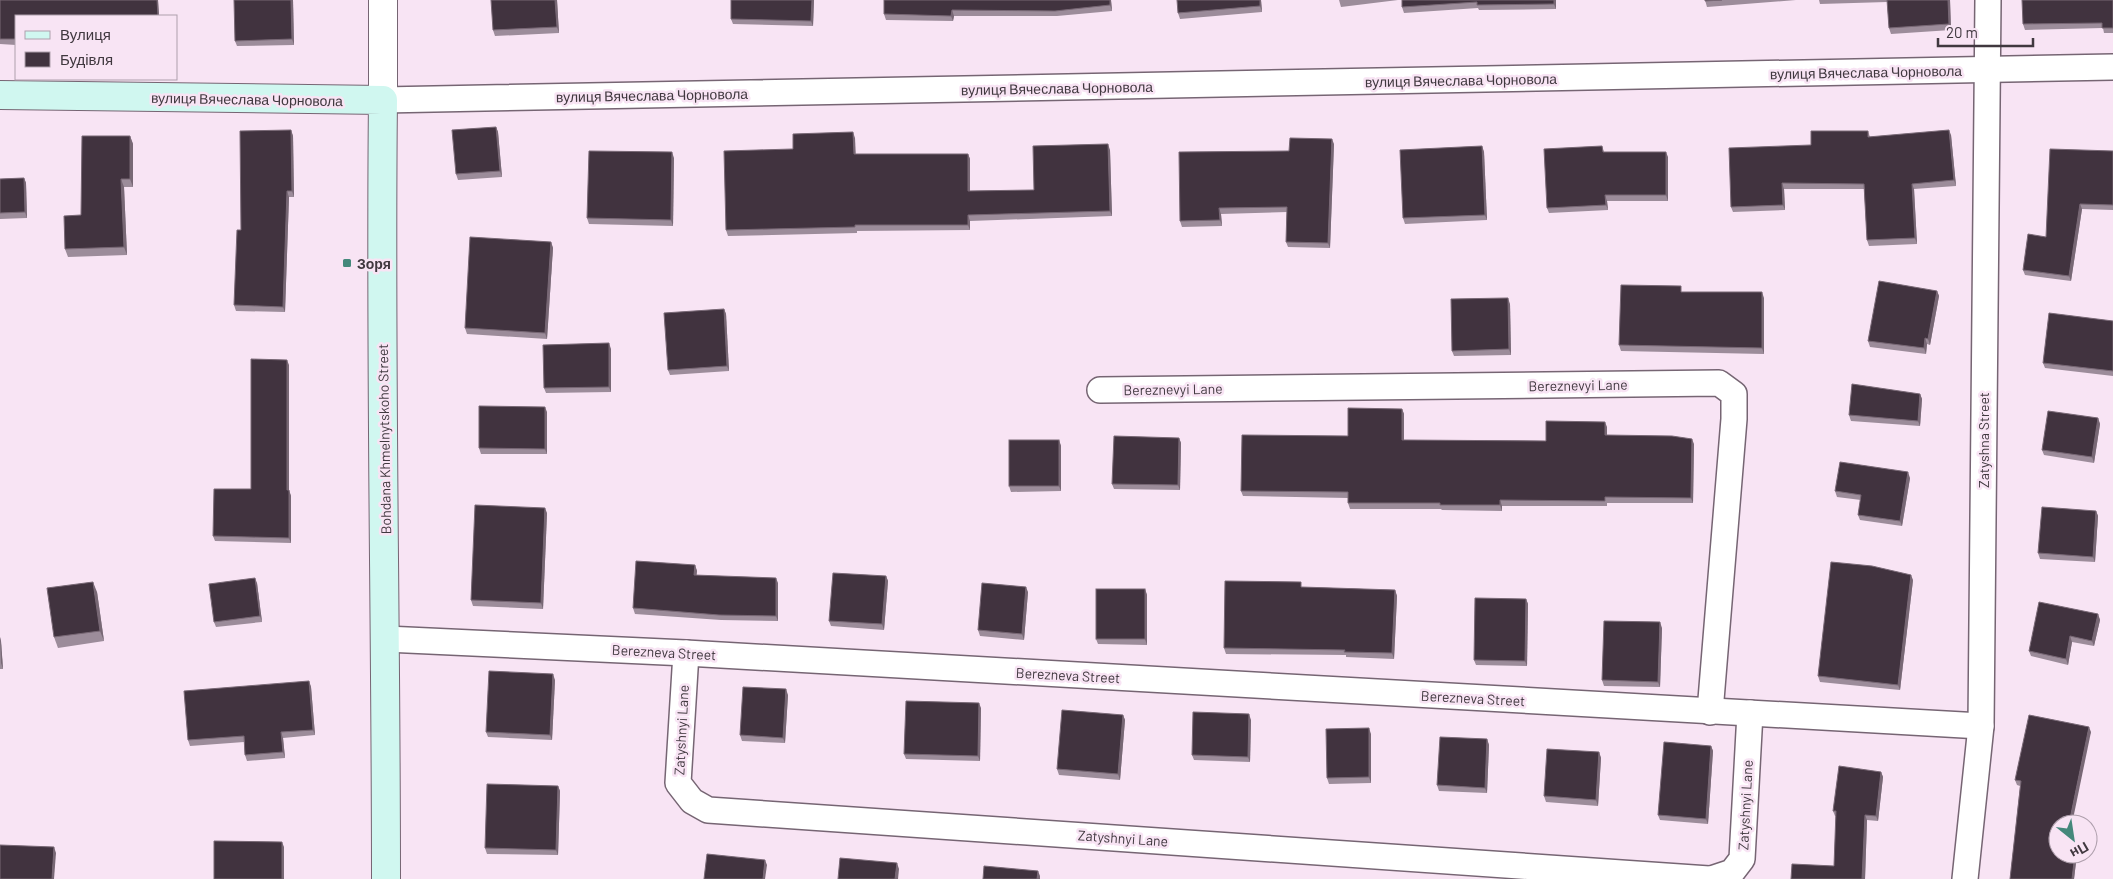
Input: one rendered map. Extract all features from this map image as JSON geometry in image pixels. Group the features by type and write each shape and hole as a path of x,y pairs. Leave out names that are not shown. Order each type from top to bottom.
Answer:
{"main road":[{"name":"вулиця Вячеслава Чорновола","path":"0,96 383,100"},
{"name":"Bohdana Khmelnytskoho Street","path":"383,100 381,258 386,639 386,879"}],"street":[{"name":"Bohdana Khmelnytskoho Street","path":"383,0 383,100"},
{"name":"Zatyshna Street","path":"1965,879 1981,726 1988,0"},
{"name":"вулиця Вячеслава Чорновола","path":"383,100 2113,68"},
{"name":"Bereznevyi Lane","path":"1100,390 1719,383 1734,394 1734,419 1710,712"},
{"name":"Berezneva Street","path":"386,639 686,653 1981,726"},
{"name":"Zatyshnyi Lane","path":"686,653 678,783 692,801 708,810 1710,879 1732,872 1742,859 1750,713"}],"building":[{"path":"0,0 157,0 158,15 15,15 15,39 0,39"},
{"path":"234,0 291,0 292,39 235,41"},
{"path":"491,0 555,0 557,27 493,30"},
{"path":"731,0 812,0 811,21 731,19"},
{"path":"884,0 1110,0 1110,5 1055,11 952,10 951,16 884,14"},
{"path":"1177,0 1260,0 1260,6 1178,13"},
{"path":"1402,0 1554,0 1554,4 1477,5 1477,2 1402,7"},
{"path":"1887,0 1948,0 1949,24 1889,28"},
{"path":"2022,0 2113,0 2113,28 2102,28 2102,23 2023,24"},
{"path":"496,127 500,171 456,174 452,130"},
{"path":"291,130 292,191 287,191 283,307 234,305 237,230 241,230 240,131"},
{"path":"1949,130 1954,180 1912,184 1915,238 1867,240 1864,184 1782,183 1783,205 1731,207 1729,148 1811,145 1811,131 1868,131 1868,137"},
{"path":"853,132 854,154 968,154 968,191 1034,190 1033,146 1108,144 1110,211 968,215 968,225 855,225 855,227 726,230 724,151 793,149 793,134"},
{"path":"82,136 130,136 130,179 121,179 124,247 65,249 64,216 81,215"},
{"path":"1290,138 1332,139 1328,243 1286,242 1287,207 1219,208 1220,220 1180,221 1179,152 1289,151"},
{"path":"1482,146 1485,215 1403,218 1400,150"},
{"path":"1602,146 1603,152 1666,152 1666,195 1605,195 1606,205 1547,208 1544,149"},
{"path":"2050,149 2113,151 2113,205 2080,204 2069,276 2023,270 2028,234 2046,237"},
{"path":"589,151 672,152 671,220 587,218"},
{"path":"24,178 25,212 0,213 0,179"},
{"path":"470,237 551,242 545,333 465,328"},
{"path":"1879,281 1937,291 1928,339 1925,338 1924,348 1868,341"},
{"path":"1621,285 1681,286 1681,292 1762,292 1762,348 1619,345"},
{"path":"1508,298 1509,349 1452,351 1451,299"},
{"path":"724,309 727,366 668,370 664,313"},
{"path":"2049,313 2113,321 2113,371 2043,363"},
{"path":"609,343 609,387 544,388 543,345"},
{"path":"251,359 287,360 289,538 213,536 214,489 251,489"},
{"path":"1852,384 1920,394 1918,421 1849,415"},
{"path":"479,406 545,407 545,449 479,448"},
{"path":"1348,408 1402,409 1402,440 1546,441 1546,421 1605,422 1605,435 1672,436 1692,439 1691,498 1605,497 1605,501 1500,500 1500,505 1440,505 1440,503 1348,503 1348,492 1241,491 1242,435 1348,436"},
{"path":"2048,411 2098,418 2092,457 2042,450"},
{"path":"1114,436 1179,438 1178,485 1112,484"},
{"path":"1009,440 1059,440 1059,486 1009,486"},
{"path":"1840,462 1908,472 1900,521 1858,515 1861,495 1835,491"},
{"path":"475,505 545,508 541,603 471,600"},
{"path":"2042,507 2096,511 2093,557 2038,553"},
{"path":"636,561 695,565 694,575 776,578 776,616 719,615 633,608"},
{"path":"1831,562 1872,566 1911,575 1898,685 1818,676"},
{"path":"833,573 886,576 882,624 829,621"},
{"path":"255,578 260,616 214,622 209,584"},
{"path":"1225,581 1301,582 1301,587 1395,590 1392,653 1344,652 1345,650 1224,648"},
{"path":"93,582 100,631 54,637 47,588"},
{"path":"982,583 1026,587 1022,634 978,630"},
{"path":"1096,589 1145,589 1145,639 1096,639"},
{"path":"1475,598 1526,599 1525,661 1474,660"},
{"path":"2039,602 2098,614 2092,641 2070,636 2066,659 2029,651"},
{"path":"1604,621 1660,622 1658,682 1602,680"},
{"path":"489,671 553,674 550,735 486,732"},
{"path":"309,681 313,730 281,732 283,752 245,755 244,736 188,740 184,691"},
{"path":"743,687 786,689 783,738 740,735"},
{"path":"906,701 979,703 978,756 904,754"},
{"path":"1062,710 1123,715 1118,774 1057,769"},
{"path":"1193,712 1249,714 1248,757 1192,755"},
{"path":"2029,715 2089,727 2071,814 2048,814 2048,864 2074,864 2072,879 2010,879 2021,781 2015,780"},
{"path":"1369,728 1369,777 1327,778 1326,729"},
{"path":"1440,737 1487,739 1485,788 1437,785"},
{"path":"1664,742 1711,746 1706,819 1658,815"},
{"path":"1547,749 1599,752 1596,800 1544,796"},
{"path":"1839,766 1881,772 1876,816 1865,815 1862,879 1791,879 1792,864 1834,866 1836,811 1833,811"},
{"path":"487,784 558,786 556,850 485,848"},
{"path":"214,841 282,842 282,879 214,879"},
{"path":"0,845 54,847 52,879 0,879"},
{"path":"707,854 765,860 763,879 704,879"},
{"path":"840,858 897,863 895,879 838,879"},
{"path":"984,866 1038,871 1037,879 983,879"}],"place":[{"name":"Зоря","path":"347,263"}]}
